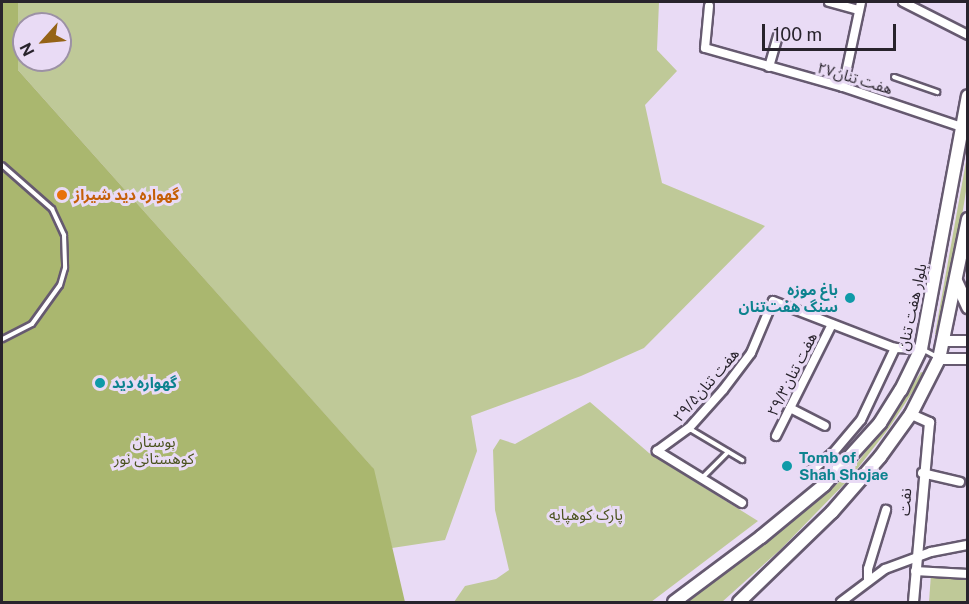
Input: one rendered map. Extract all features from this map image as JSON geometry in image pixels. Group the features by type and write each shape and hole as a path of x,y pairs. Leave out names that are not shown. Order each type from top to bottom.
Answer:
{"main road":[{"name":"بلوار هفت تنان","path":"674,603 761,537 824,485 880,423 921,349 968,96"},
{"path":"739,603 832,512 880,458 911,414 939,359 956,280 963,263 968,219"},
{"path":"956,280 968,307"},
{"path":"944,341 968,341"},
{"path":"939,359 968,359"}],"street":[{"path":"829,2 858,10"},
{"path":"843,87 861,2"},
{"path":"903,2 968,35"},
{"name":"هفت تنان۲۷","path":"709,6 705,48 843,87 962,127"},
{"path":"769,67 778,35"},
{"name":"۲۹/۵هفت تنان","path":"742,503 657,451 689,428 751,353 773,301 832,324"},
{"path":"832,324 895,348 921,349"},
{"name":"۲۹/۳هفت تنان","path":"776,436 832,324"},
{"path":"810,472 832,453 861,420 895,348"},
{"path":"790,408 825,426"},
{"name":"نفت","path":"911,414 929,422 922,473 913,603"},
{"path":"922,473 960,482"},
{"path":"868,581 868,569 886,510"},
{"path":"841,603 885,569 916,556 968,545"},
{"path":"915,571 968,574"}],"lane":[{"path":"894,77 937,92"},
{"path":"2,165 52,209 64,235 65,268 60,285 32,324 2,339"},
{"path":"921,349 939,359"},
{"path":"689,428 742,460"},
{"path":"701,478 728,452"}],"green space":[{"name":"بوستان کوهستانی نور","path":"2,2 18,2 18,12 12,12 12,72 20,72 374,469 405,602 2,602"},
{"path":"18,2 659,2 657,50 677,71 645,105 662,183 765,226 644,348 581,376 471,416 477,451 445,540 392,548 372,467 20,72 72,72 72,12 18,12"},
{"path":"967,156 967,185 960,228 940,334 935,334"},
{"path":"921,372 925,373 889,428 851,477 781,549 722,602 688,602 847,476 885,427"},
{"name":"پارک کوهپایه","path":"590,402 649,453 758,521 651,602 454,602 465,586 496,579 509,570 495,510 493,450 500,439 515,444"},
{"path":"931,574 967,577 967,602 929,602"}],"place":[{"name":"گهواره دید شیراز","path":"62,195"},
{"name":"باغ‌ موزه سنگ هفت‌تنان","path":"850,298"},
{"name":"گهواره دید","path":"100,383"},
{"name":"Tomb of Shah Shojae","path":"787,466"}]}
